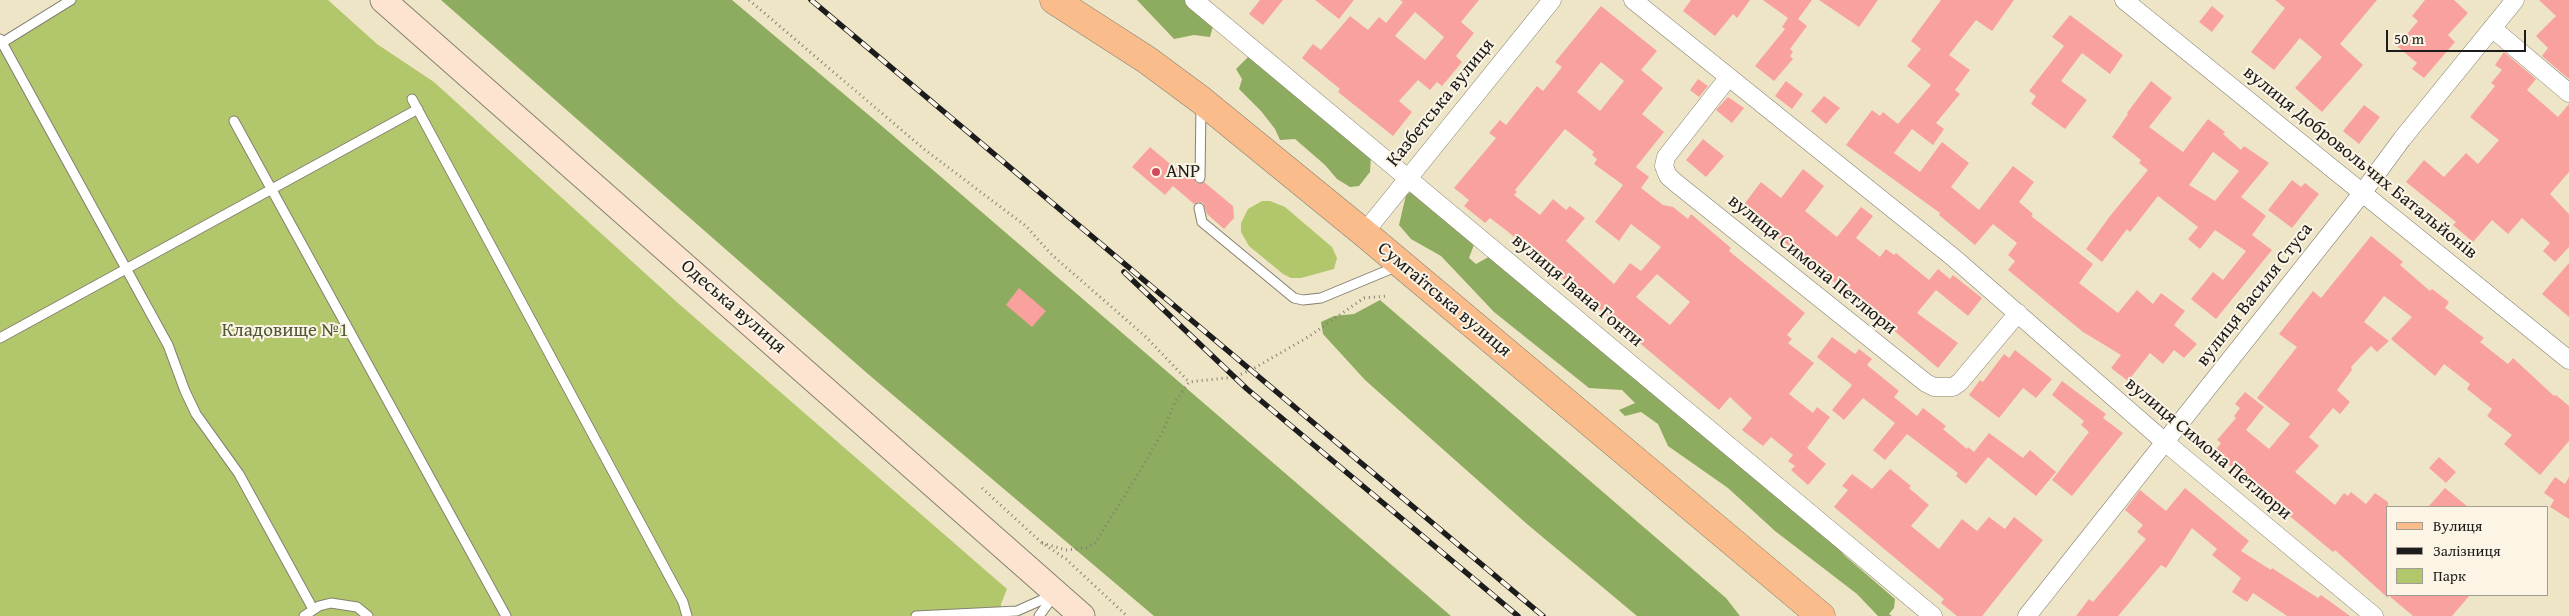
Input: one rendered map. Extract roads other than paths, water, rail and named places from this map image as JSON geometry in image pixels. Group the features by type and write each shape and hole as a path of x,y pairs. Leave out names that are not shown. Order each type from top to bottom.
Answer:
{"main road":[{"name":"Одеська вулиця","path":"383,0 962,508 1068,607"},
{"name":"Сумгаїтська вулиця","path":"1054,0 1147,60 1201,100 1364,233 1821,616"}],"street":[{"name":"вулиця Івана Гонти","path":"1194,0 1933,616"},
{"name":"Казбетська вулиця","path":"1364,233 1552,0"},
{"name":"вулиця Симона Петлюри","path":"1633,0 1910,222 2018,313 2166,443 2374,616"},
{"name":"вулиця Добровольчих Батальйонів","path":"2124,0 2569,360"},
{"name":"вулиця Василя Стуса","path":"2027,616 2166,443 2363,192 2402,139 2515,0"},
{"path":"2492,28 2569,93"},
{"name":"вулиця Симона Петлюри","path":"1728,78 1666,157 1664,166 1668,176 1676,183 1926,383 1934,387 1953,387 1960,382 2018,313"}],"lane":[{"path":"71,0 1,42 168,345 185,391 196,414 239,474 313,609"},
{"path":"412,99 600,452 683,602 687,616"},
{"path":"1200,178 1201,100"},
{"path":"0,338 418,109"},
{"path":"234,120 506,616"},
{"path":"1199,208 1202,222 1294,298 1303,300 1321,298 1401,264"},
{"path":"304,616 313,609 331,602 345,603 357,607 368,616"},
{"path":"916,616 1068,607"},
{"path":"1039,616 1068,607"}],"railway":[{"path":"811,0 1543,616"},
{"path":"1124,272 1247,389 1518,616"}],"place":[{"name":"ANP","path":"1156,172"}],"park label":[{"name":"Кладовище №1","path":"285,331"}]}
